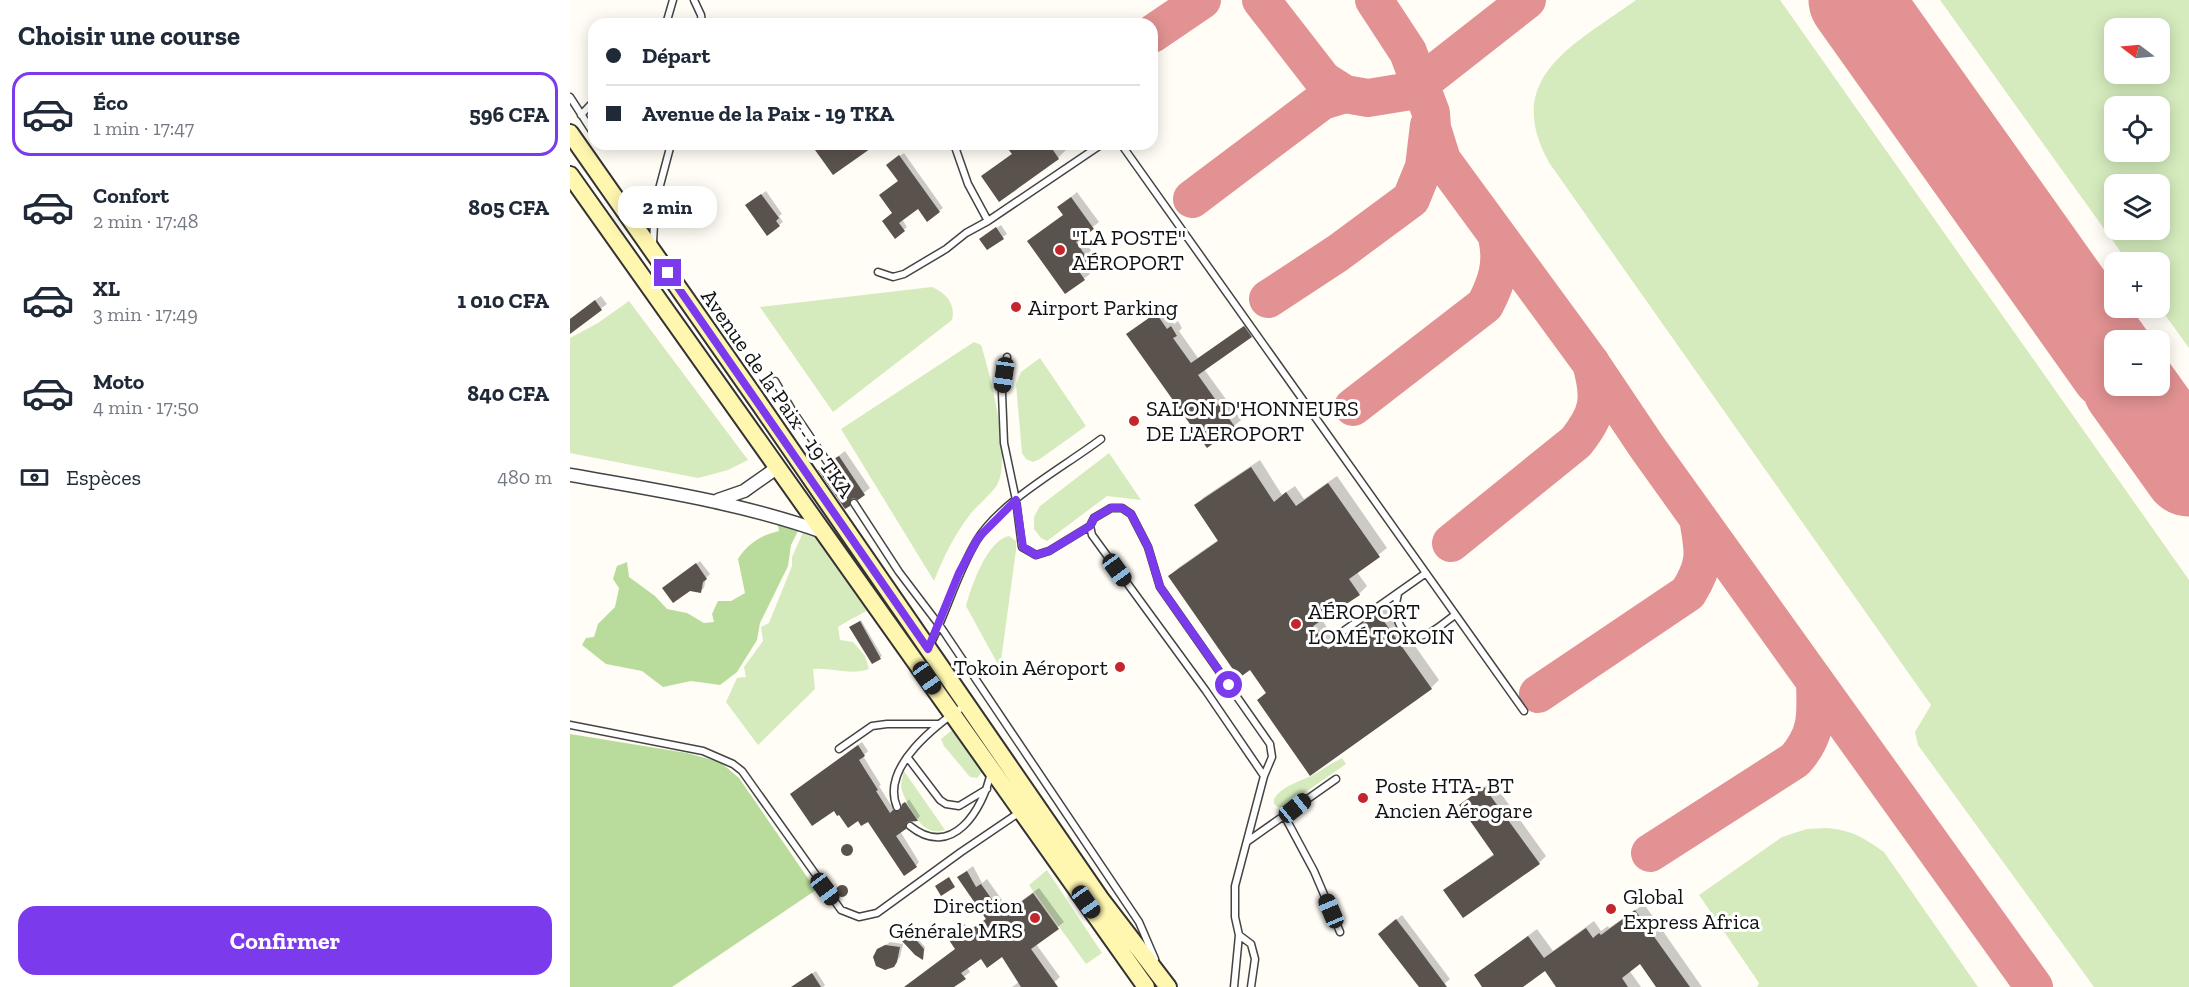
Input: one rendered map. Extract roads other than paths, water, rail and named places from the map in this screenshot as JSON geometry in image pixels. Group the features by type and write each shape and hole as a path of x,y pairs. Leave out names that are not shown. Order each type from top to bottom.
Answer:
{"main road":[{"name":"Avenue de la Paix - 19 TKA","path":"570,134 1100,898 1166,985"},
{"name":"Avenue de la Paix - 19 TKA","path":"570,175 1146,987"}],"street":[{"path":"717,501 744,491 778,466"},
{"path":"570,475 717,501 780,517 825,533"}],"lane":[{"path":"668,18 673,0"},
{"path":"694,0 701,18"},
{"path":"570,97 588,125"},
{"path":"581,115 588,107"},
{"path":"653,253 652,228 655,204 669,150"},
{"path":"956,150 970,190 988,221"},
{"path":"878,272 893,277 904,274 1093,150"},
{"path":"1125,150 1524,711"},
{"path":"1007,357 1002,393 1004,443 1023,547 1036,555 1049,551 1090,526 1094,518 1111,508 1122,508 1131,514 1148,547 1160,587 1270,744 1272,757 1264,776 1235,886 1235,916 1239,935 1234,987"},
{"path":"775,381 828,463"},
{"path":"928,649 959,573 978,538 1016,500 1101,439"},
{"path":"854,503 1138,922 1166,985"},
{"path":"1090,526 1092,535 1264,776"},
{"path":"1335,637 1426,573"},
{"path":"1398,594 1395,604 1396,617 1401,628 1407,633 1419,636 1429,633 1455,615"},
{"path":"897,807 894,788 898,769 938,724 967,704"},
{"path":"839,748 872,726 938,724"},
{"path":"570,725 703,751 733,764 742,771 841,910 859,917 877,913 1022,811"},
{"path":"908,758 940,800 946,804 959,806 987,789"},
{"path":"910,826 919,833 933,837 951,834 966,825 978,810 987,789 991,769"},
{"path":"1248,841 1336,779"},
{"path":"1284,815 1314,871 1340,932"},
{"path":"1239,935 1251,944 1255,959 1251,987"}],"place":[{"name":"\"LA POSTE\" AÉROPORT","path":"1060,250"},
{"name":"Airport Parking","path":"1016,307"},
{"name":"SALON D'HONNEURS DE L'AEROPORT","path":"1134,421"},
{"name":"AÉROPORT LOMÉ TOKOIN","path":"1296,624"},
{"name":"Tokoin Aéroport","path":"1120,667"},
{"name":"Poste HTA- BT Ancien Aérogare","path":"1363,798"},
{"name":"Global Express Africa","path":"1611,909"},
{"name":"Direction Générale MRS","path":"1035,918"}]}
